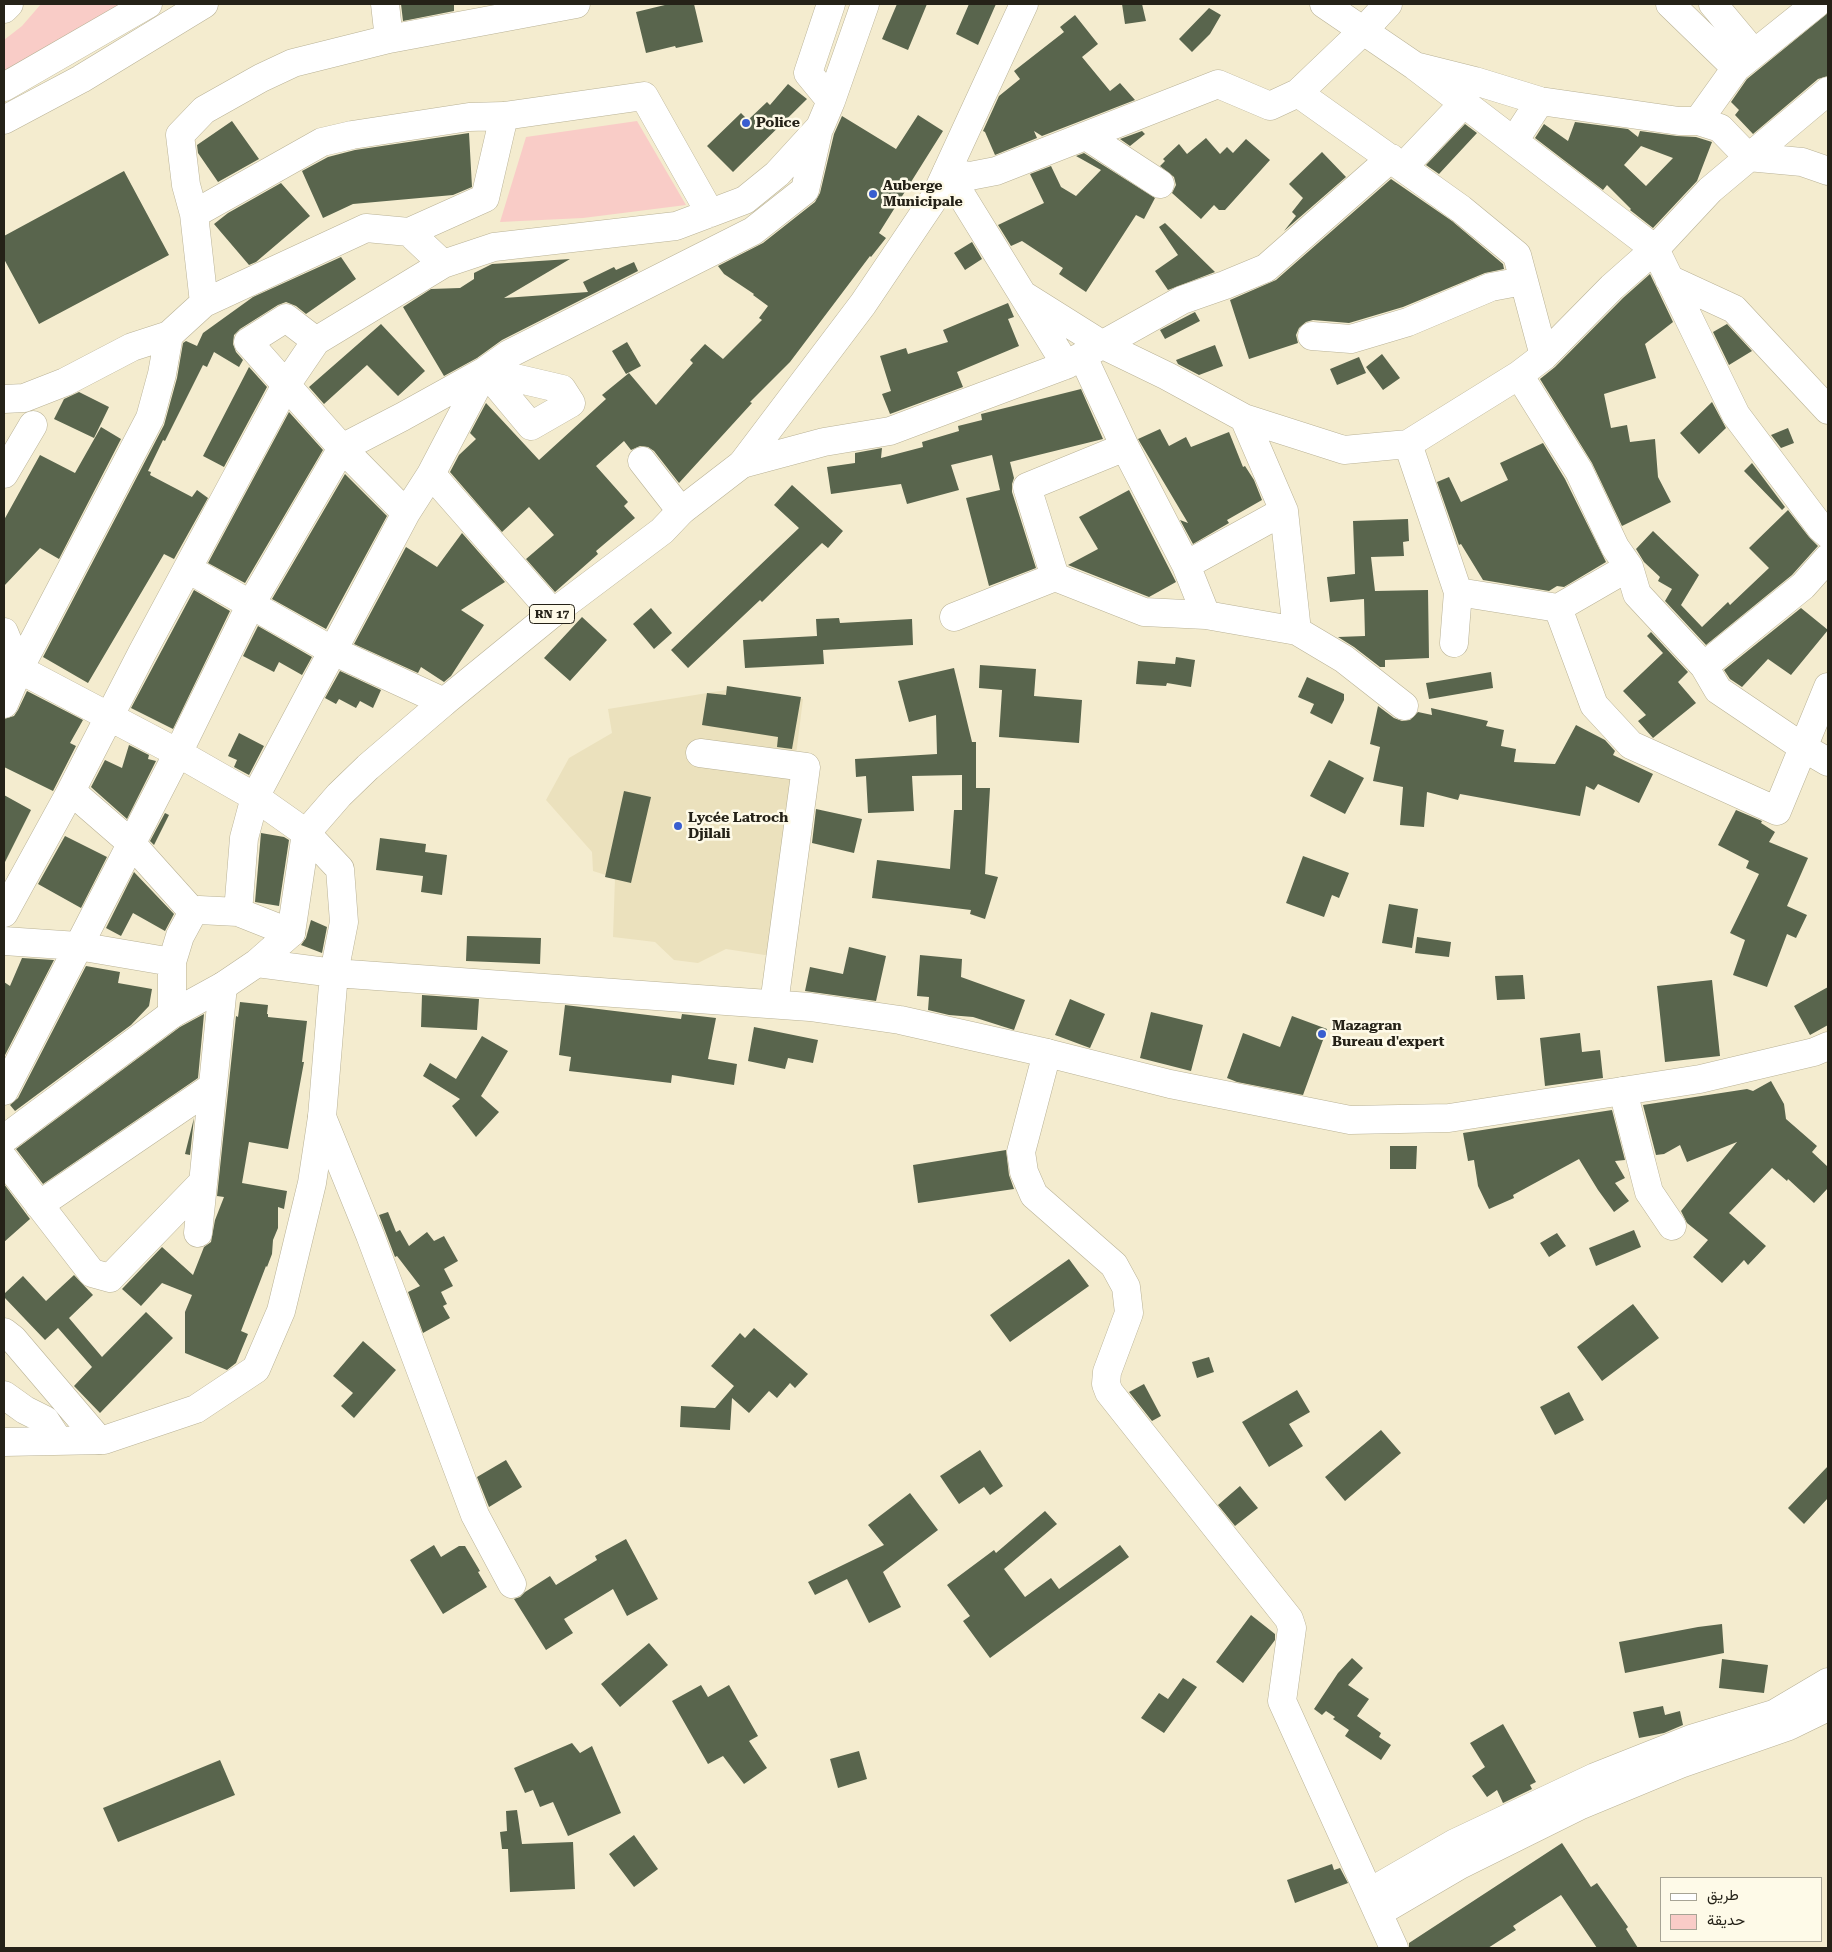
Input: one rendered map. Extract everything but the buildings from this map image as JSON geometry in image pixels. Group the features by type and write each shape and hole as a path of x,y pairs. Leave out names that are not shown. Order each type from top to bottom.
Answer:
{"street":[{"path":"4,9 9,4"},
{"path":"4,87 148,4"},
{"path":"4,120 81,79 204,4"},
{"path":"385,4 389,39"},
{"path":"204,303 194,214 186,184 180,135 204,110 261,78 294,63 389,39 576,4"},
{"path":"831,4 808,73 831,101"},
{"path":"4,1091 178,753 252,604 342,448 402,418 485,371 509,354 753,231 805,190 820,127 865,4"},
{"name":"RN 17","path":"306,833 339,795 368,767 444,702 553,613 662,531 681,511 742,464 863,304 935,197 1024,4"},
{"path":"1324,4 1415,66 1655,249 1736,415 1821,528 1828,534"},
{"path":"947,172 970,176 996,171 1088,137 1218,84 1270,106 1298,93 1364,30 1388,4"},
{"path":"1670,4 1745,60"},
{"path":"1713,4 1745,60"},
{"path":"1698,121 1745,60 1816,4"},
{"path":"1415,66 1475,81 1540,101 1660,118 1698,121 1720,128 1748,157 1802,162 1828,171"},
{"path":"1025,296 1084,356 1167,376 1244,418 1344,450 1408,444 1519,375 1544,356 1612,287 1655,249 1710,190 1828,91"},
{"path":"1298,93 1461,209 1517,255 1544,356"},
{"path":"194,214 322,142 352,135 469,117 504,116 644,96 710,213"},
{"path":"1514,141 1540,101"},
{"path":"742,464 824,442 890,431 1084,356 1182,300 1266,268 1397,163 1464,103"},
{"path":"1748,157 1828,115"},
{"path":"4,399 24,398 65,382 132,347 169,335 204,303 366,228 409,232 485,198 504,116"},
{"path":"4,913 71,791 286,385 316,341 443,264 494,247 676,226 745,200 777,174 820,127"},
{"path":"1088,137 1160,184"},
{"path":"947,172 1025,296 1084,356 1125,447 1186,565 1206,615"},
{"path":"409,232 443,264"},
{"path":"1670,279 1734,309 1828,410"},
{"path":"1312,336 1350,338 1408,322 1491,287 1523,281"},
{"path":"316,341 286,318 248,342 342,448 406,513"},
{"path":"4,704 19,669 150,418 162,374 169,335"},
{"path":"238,912 244,838 255,797 406,513 431,474 485,371"},
{"path":"1519,375 1579,471 1615,547 1629,567 1637,594 1704,666 1718,690 1828,762"},
{"path":"1244,418 1284,511 1297,631"},
{"path":"4,474 33,425"},
{"path":"1408,444 1458,592 1454,643"},
{"path":"1055,576 1027,487 1125,447"},
{"path":"642,462 681,511"},
{"path":"431,474 553,613"},
{"path":"1186,565 1284,511"},
{"path":"1704,666 1803,586 1828,558"},
{"path":"1458,592 1558,608 1629,567"},
{"path":"188,569 333,651 444,702"},
{"path":"954,617 1055,576 1144,612 1206,615 1297,631 1344,659 1404,706"},
{"path":"1558,608 1594,705 1631,745 1777,811 1828,687"},
{"path":"4,632 19,669 178,753 255,797 306,833 340,869 344,922 334,973 322,1117 312,1183 282,1311 256,1369 196,1409 99,1440 4,1442"},
{"path":"700,753 806,766 774,1004"},
{"path":"71,791 131,843 193,912"},
{"path":"4,1139 172,1014 223,986 257,963 291,933 306,833"},
{"path":"172,1014 172,962 180,936 193,912 199,910 238,912 291,933"},
{"path":"4,941 78,946 172,962"},
{"path":"257,963 334,973 810,1006 900,1020 1047,1053 1170,1084 1350,1120 1449,1118 1700,1079 1814,1052 1828,1046"},
{"path":"198,1233 223,986"},
{"path":"1047,1053 1021,1152 1024,1172 1034,1195 1114,1265 1126,1287 1129,1313 1107,1372 1106,1384 1109,1392 1289,1619 1292,1628 1282,1701 1394,1948"},
{"path":"40,1204 212,1087"},
{"path":"1622,1091 1649,1192 1672,1226"},
{"path":"322,1117 370,1235 475,1514 512,1584"},
{"path":"4,1159 92,1273 110,1278 202,1182"},
{"path":"4,1332 13,1339 99,1440"},
{"path":"4,1395 25,1410 45,1420 58,1440"},
{"path":"1374,1902 1455,1843 1595,1777 1691,1739 1774,1714 1828,1682"},
{"path":"1374,1902 1460,1864 1581,1805 1680,1764 1789,1726 1828,1707"}],"shaded area":[{"name":"Lycée Latroch Djilali","path":"726,690 803,699 771,956 726,949 698,963 674,960 655,942 613,937 615,878 593,871 592,852 546,800 569,758 612,733 608,709"}],"green space":[{"path":"41,4 123,4 4,74 4,40 22,26"},
{"path":"637,121 686,205 583,218 500,222 526,137"}],"place":[{"name":"Police","path":"746,123"},
{"name":"Auberge Municipale","path":"873,194"},
{"name":"Lycée Latroch Djilali","path":"678,826"},
{"name":"Mazagran Bureau d'expert","path":"1322,1034"}]}
